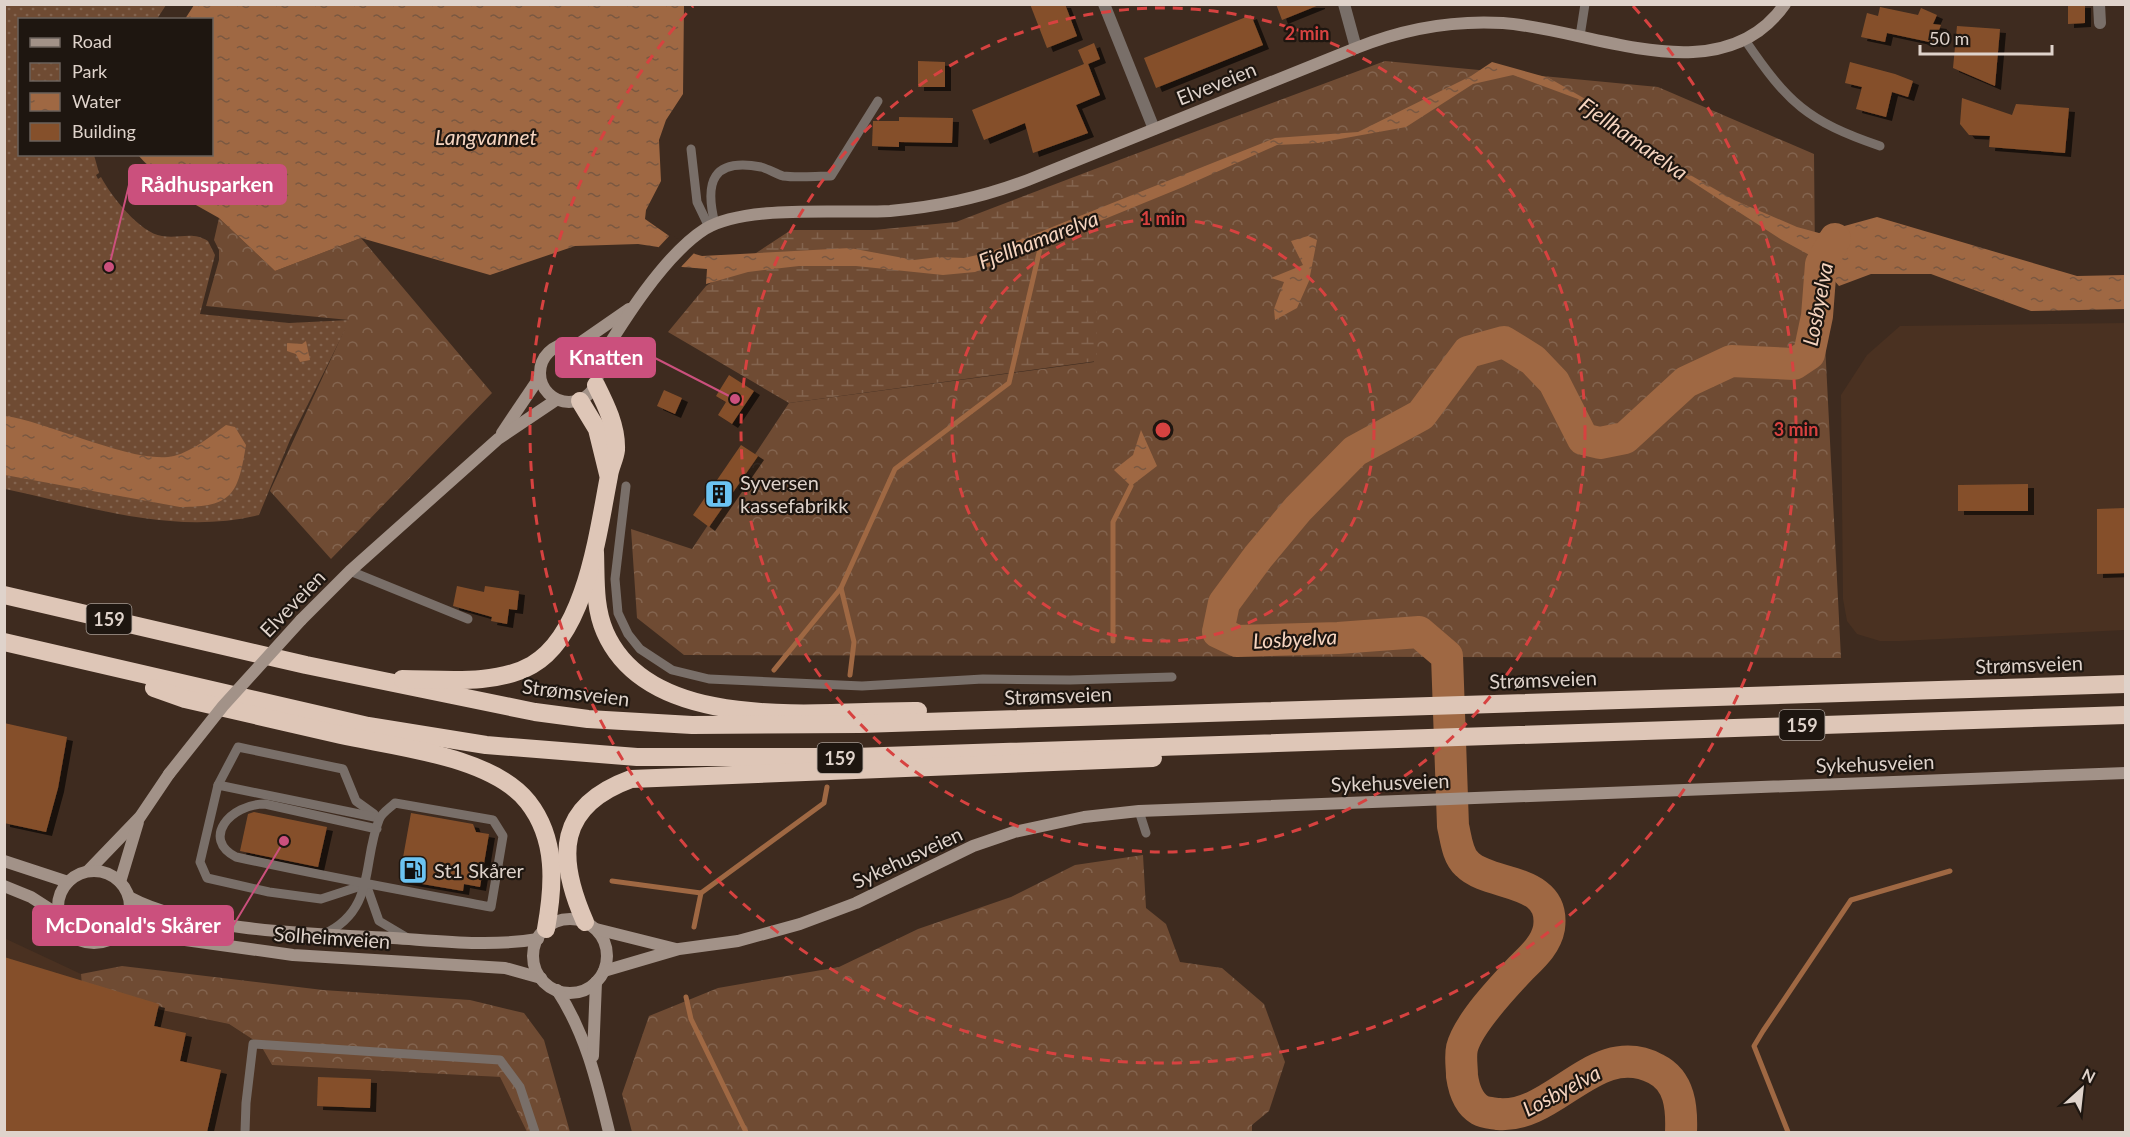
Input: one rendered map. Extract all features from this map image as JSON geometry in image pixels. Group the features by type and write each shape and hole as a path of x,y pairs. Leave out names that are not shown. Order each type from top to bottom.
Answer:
{"highway":[{"path":"370,680 485,678 519,671 533,665 563,635 572,618 595,552 616,451 608,411 596,385"},
{"path":"580,400 597,429 609,476"},
{"path":"595,552 597,603 611,645 632,671 645,682 692,701 778,712 1202,712"},
{"name":"Strømsveien","path":"4,595 370,680 535,712 588,719 692,725 860,724 2126,683"},
{"name":"159","path":"4,642 368,726 486,745 586,754 775,759 2126,715"},
{"path":"76,660 185,699 439,756 501,779 526,800 543,826 547,839 552,883 542,934"},
{"path":"590,926 569,870 570,830 590,799 631,779 1123,761 1311,742"}],"main road":[{"name":"Elveveien","path":"596,385 597,364 633,306 691,240 712,226 764,215 890,211 953,202 1010,187 1356,48 1409,30 1466,24 1525,26 1644,49 1684,53 1722,50 1745,40 1765,26 1785,4"},
{"name":"Elveveien","path":"498,439 539,378 539,369 546,354 560,345 577,345 633,306"},
{"path":"577,345 592,355 597,364"},
{"path":"539,378 545,391 556,400 568,403 580,400 596,385"},
{"name":"Elveveien","path":"88,871 140,817 205,728 301,620 350,571 498,439 556,400"},
{"name":"Sykehusveien","path":"604,971 679,949 738,941 800,924 863,899 965,850 1014,832 1084,817 1139,812 2126,773"},
{"name":"Elveveien","path":"120,882 140,817"},
{"path":"4,861 68,882"},
{"path":"88,871 105,873 120,882 129,897 129,915 121,931 106,940 89,942 67,930 59,915 59,897 68,882 88,871"},
{"path":"4,886 38,901 59,915"},
{"name":"Solheimveien","path":"129,897 153,909 188,917 324,934 491,943 542,934"},
{"path":"557,990 574,993 596,982 604,971 607,963 606,945 590,926 564,920 542,934 534,954 541,978 557,990 576,1021 593,1063 609,1132"},
{"name":"Sykehusveien","path":"590,926 679,949"},
{"name":"Solheimveien","path":"121,931 293,956 506,968 541,978"},
{"path":"593,1063 596,982"}],"street":[{"path":"1104,4 1154,129"},
{"path":"1344,4 1356,48"},
{"path":"2099,4 2100,22"}],"lane":[{"path":"1580,36 1585,4"},
{"path":"1745,40 1771,78 1799,108 1838,130 1880,146"},
{"path":"712,226 711,193 719,173 725,167 747,165 765,168 783,176 831,176 878,101"},
{"path":"691,149 697,202 712,226"},
{"path":"626,486 615,579 618,613 628,634 640,649 672,670 710,679 850,686 983,679 1070,680 1172,677"},
{"path":"350,571 468,619"},
{"path":"366,884 321,898 269,892 207,878 200,862 218,785 238,747 343,769 356,801 379,818"},
{"path":"218,785 379,818"},
{"path":"324,934 338,927 349,916 366,884 377,829 379,818 395,803 493,820 503,836 491,907 366,884 237,857 226,849 222,833 229,816 246,805 255,804 377,829"},
{"path":"1139,812 1146,833"},
{"path":"366,884 379,921 411,939"},
{"path":"245,1132 253,1044 500,1060 520,1087 535,1132"}],"shaded area":[{"path":"2125,323 2125,630 1900,641 1880,641 1857,634 1847,621 1843,599 1841,395 1867,355 1900,326"},
{"path":"4,938 81,974 82,987 99,997 229,1024 260,1044 272,1065 500,1077 527,1132 5,1132"}],"green space":[{"path":"5,5 166,5 158,18 18,18 18,156 94,156 99,173 96,175 98,179 101,177 119,203 145,228 162,236 197,236 208,241 215,255 200,314 289,323 350,320 290,440 259,515 227,521 163,520 99,510 5,489"},
{"path":"1385,61 1658,87 1814,154 1815,258 1821,264 1841,658 684,655 637,618 631,529 692,549 789,403 1094,362 1095,169"},
{"path":"1095,169 1097,361 789,403 668,332 706,286 791,230 874,230 956,222"},
{"path":"219,218 275,271 361,238 492,393 331,559 270,491 349,320 206,306 219,260 219,250 214,240"},
{"path":"1143,855 1146,908 1166,924 1180,962 1222,968 1264,1004 1285,1062 1269,1111 1252,1125 1252,1132 632,1132 622,1094 649,1016 718,988 839,967 918,929 1011,897 1075,865"},
{"path":"122,966 323,990 470,1000 524,1013 544,1040 570,1132 527,1132 500,1077 272,1065 260,1044 229,1024 99,997 82,987 81,974"}],"water":[{"name":"Langvannet","path":"194,5 684,5 683,94 666,120 659,140 661,181 646,210 645,219 695,254 702,256 850,248 914,260 938,257 964,258 990,252 1275,138 1358,132 1471,76 1492,62 1549,78 1587,100 1664,160 1734,200 1797,227 1819,233 1877,217 2077,276 2125,275 2125,309 2031,311 1931,274 1871,274 1839,286 1815,258 1782,240 1637,146 1578,99 1513,75 1473,84 1406,127 1318,143 1277,145 1183,187 975,272 943,275 856,266 799,266 748,272 706,284 707,269 682,267 658,247 638,244 575,246 490,275 361,238 275,271 219,218 171,191 139,156 213,156 213,18 186,18"},
{"path":"1308,236 1317,240 1309,281 1297,308 1275,320 1274,309 1284,282 1271,278 1303,265 1291,241"},
{"path":"306,341 310,360 300,362 296,354 287,351 287,343 302,344"},
{"path":"5,416 45,426 115,449 157,457 174,456 188,451 226,425 235,427 246,445 240,475 230,494 212,504 180,507 5,475"},
{"path":"1141,430 1157,466 1131,486 1114,470 1133,455"}],"pier":[{"path":"671,234 696,251 679,269 656,250"}],"building":[{"path":"1030,4 1065,4 1077,36 1047,48"},
{"path":"1276,4 1319,4 1319,5 1282,20"},
{"path":"2068,4 2085,4 2085,23 2068,24"},
{"path":"1880,7 1918,15 1921,8 1937,15 1933,24 1941,25 1934,43 1887,33 1885,42 1861,37 1867,13 1878,16"},
{"path":"1251,15 1263,45 1156,88 1144,58"},
{"path":"1957,26 2000,29 1995,86 1953,68"},
{"path":"1094,43 1100,59 1088,64 1100,95 1076,105 1088,133 1033,153 1025,123 984,140 972,110 1084,64 1078,50"},
{"path":"918,61 945,62 945,87 918,87"},
{"path":"1850,62 1913,81 1908,97 1892,92 1886,117 1856,109 1862,87 1845,83"},
{"path":"1962,98 2012,115 2016,104 2069,108 2065,153 1989,147 1990,136 1969,135 1960,124"},
{"path":"899,117 953,118 952,143 899,142 899,147 872,146 873,121 899,121"},
{"path":"729,375 754,391 732,424 718,415 726,402 716,396"},
{"path":"664,390 682,398 675,414 657,406"},
{"name":"Syversen kassefabrikk","path":"741,445 758,456 709,527 693,515"},
{"path":"2028,484 2028,511 1958,511 1958,485"},
{"path":"2126,508 2126,573 2097,574 2097,509"},
{"path":"457,586 484,592 485,586 519,591 517,610 509,609 507,624 491,621 492,617 453,606"},
{"path":"4,723 67,737 58,788 46,832 4,823"},
{"path":"254,812 327,827 318,867 240,851 248,814"},
{"path":"411,813 473,824 476,832 489,834 480,887 464,884 463,891 399,880"},
{"path":"4,957 159,1004 154,1026 186,1033 180,1061 221,1070 207,1132 4,1132"},
{"path":"318,1077 371,1079 370,1108 317,1106"}],"waterway":[{"name":"Losbyelva","path":"1681,1132 1680,1105 1675,1088 1664,1074 1634,1062 1614,1063 1595,1070 1538,1105 1519,1112 1498,1114 1484,1112 1472,1104 1467,1096 1462,1076 1461,1058 1466,1038 1487,1006 1542,945 1549,928 1548,912 1542,900 1532,891 1477,871 1467,864 1459,851 1453,826 1447,656 1419,632 1338,638 1237,641 1218,632 1224,603 1298,509 1355,451 1421,415 1468,352 1504,342 1533,360 1554,382 1583,439 1600,443 1625,438 1686,382 1731,361 1794,364 1809,354 1817,316 1821,264 1835,239"},
{"name":"Fjellhamarelva","path":"774,670 841,588 895,469 1009,383 1042,240"},
{"path":"1113,641 1113,522 1131,486"},
{"path":"841,588 854,642 850,675"},
{"path":"612,881 701,893 824,803 827,787"},
{"path":"1788,1132 1754,1046 1763,1031 1851,900 1950,871"},
{"path":"694,927 701,893"},
{"path":"686,997 691,1019 746,1132"}],"place":[{"name":"Rådhusparken","path":"109,267"},
{"name":"Knatten","path":"735,399"},
{"name":"Syversen kassefabrikk","path":"719,494"},
{"name":"McDonald's Skårer","path":"284,841"},
{"name":"St1 Skårer","path":"413,870"}]}
